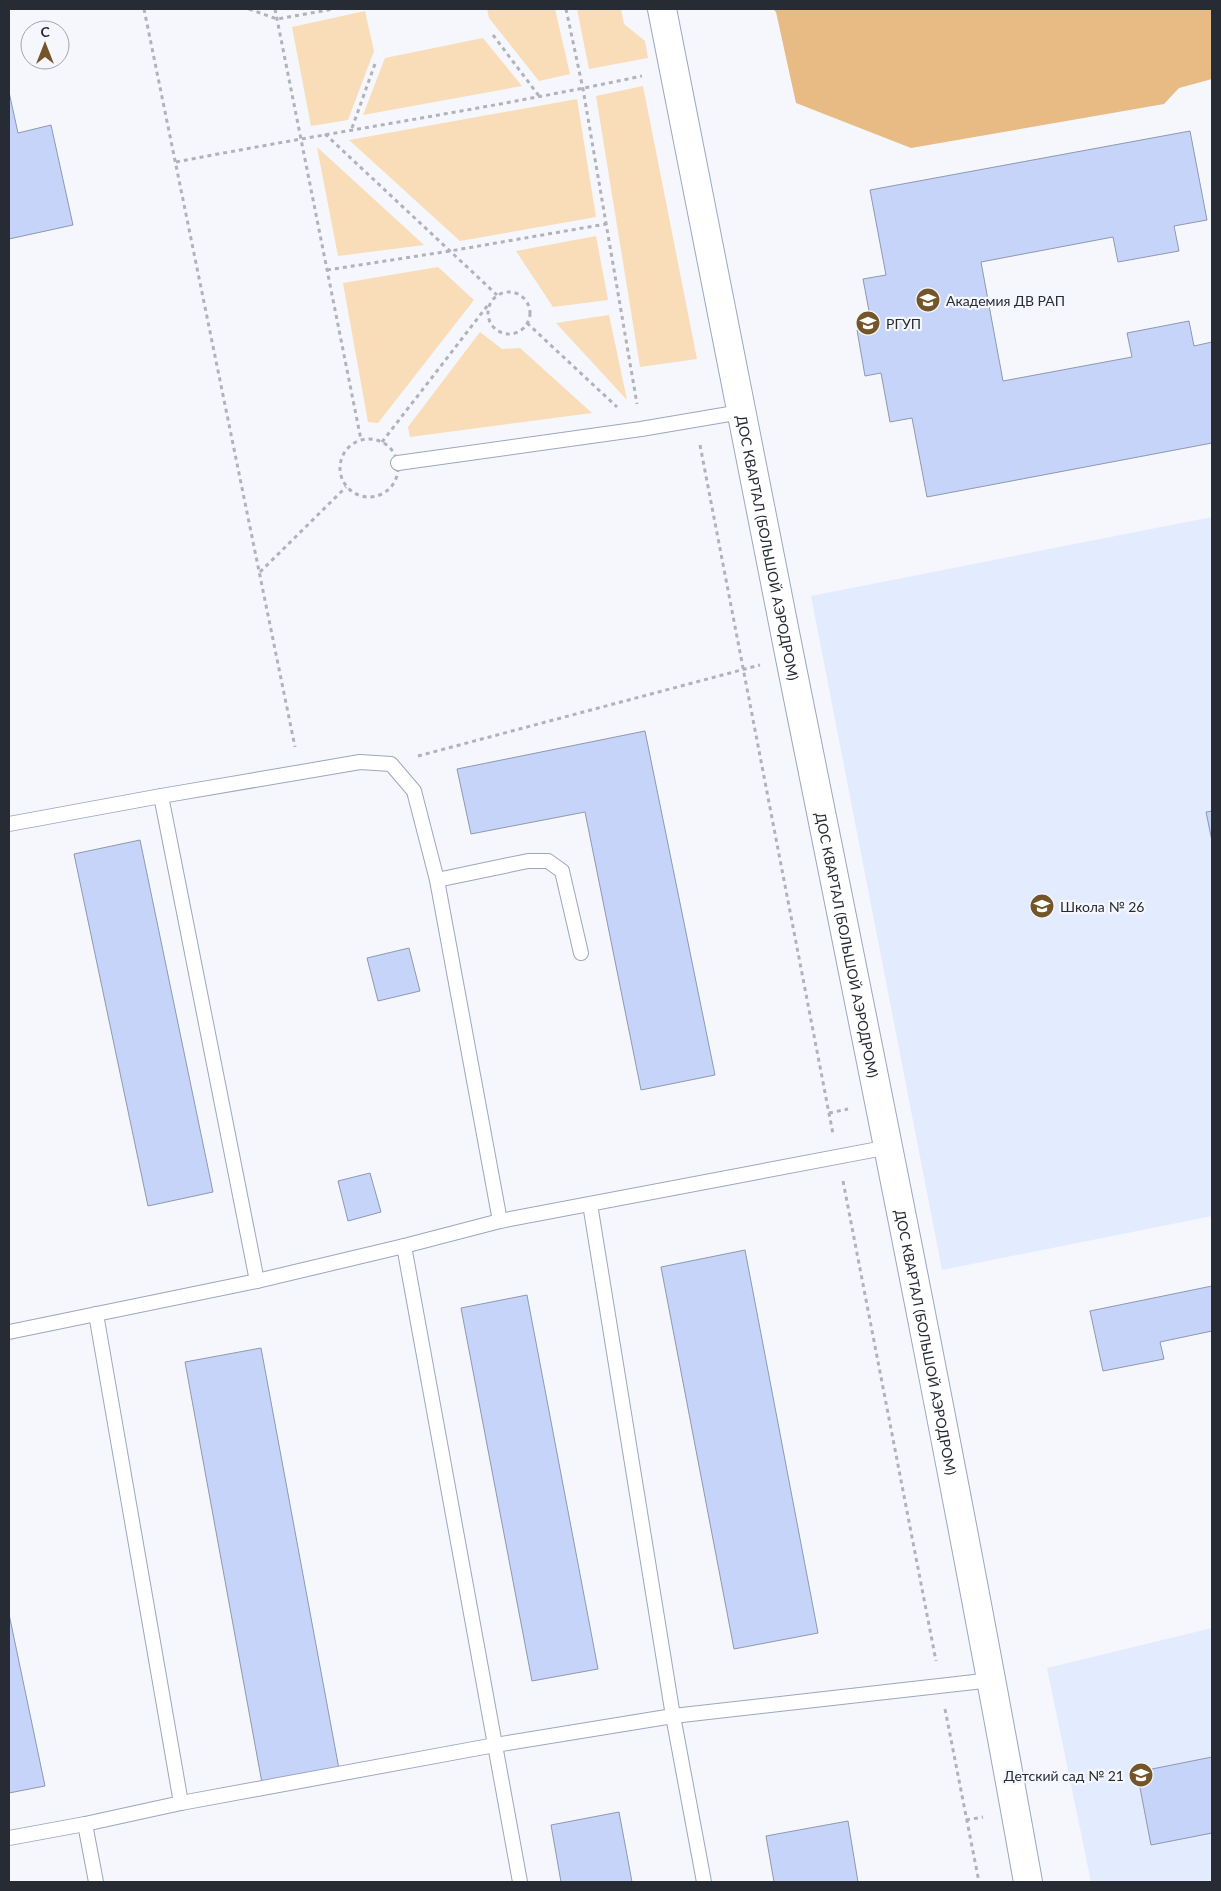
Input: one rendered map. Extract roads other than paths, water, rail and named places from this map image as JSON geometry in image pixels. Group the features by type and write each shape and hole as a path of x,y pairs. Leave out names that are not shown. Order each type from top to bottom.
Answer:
{"street":[{"name":"ДОС КВАРТАЛ (БОЛЬШОЙ АЭРОДРОМ)","path":"662,9 889,1147 992,1680 1028,1882"}],"lane":[{"path":"398,463 641,429 741,412"},
{"path":"9,824 360,762 391,764 414,791 437,880 500,1221"},
{"path":"161,796 257,1281"},
{"path":"437,880 528,861 548,861 562,871 567,884 580,953"},
{"path":"9,1332 257,1281 500,1221 889,1147"},
{"path":"590,1204 673,1716 704,1882"},
{"path":"404,1246 520,1882"},
{"path":"96,1314 181,1803"},
{"path":"9,1838 181,1803 673,1716 992,1680"},
{"path":"85,1824 96,1882"}],"place":[{"name":"Академия ДВ РАП","path":"928,300"},
{"name":"РГУП","path":"868,323"},
{"name":"Школа № 26","path":"1042,906"},
{"name":"Детский сад № 21","path":"1141,1775"}]}
